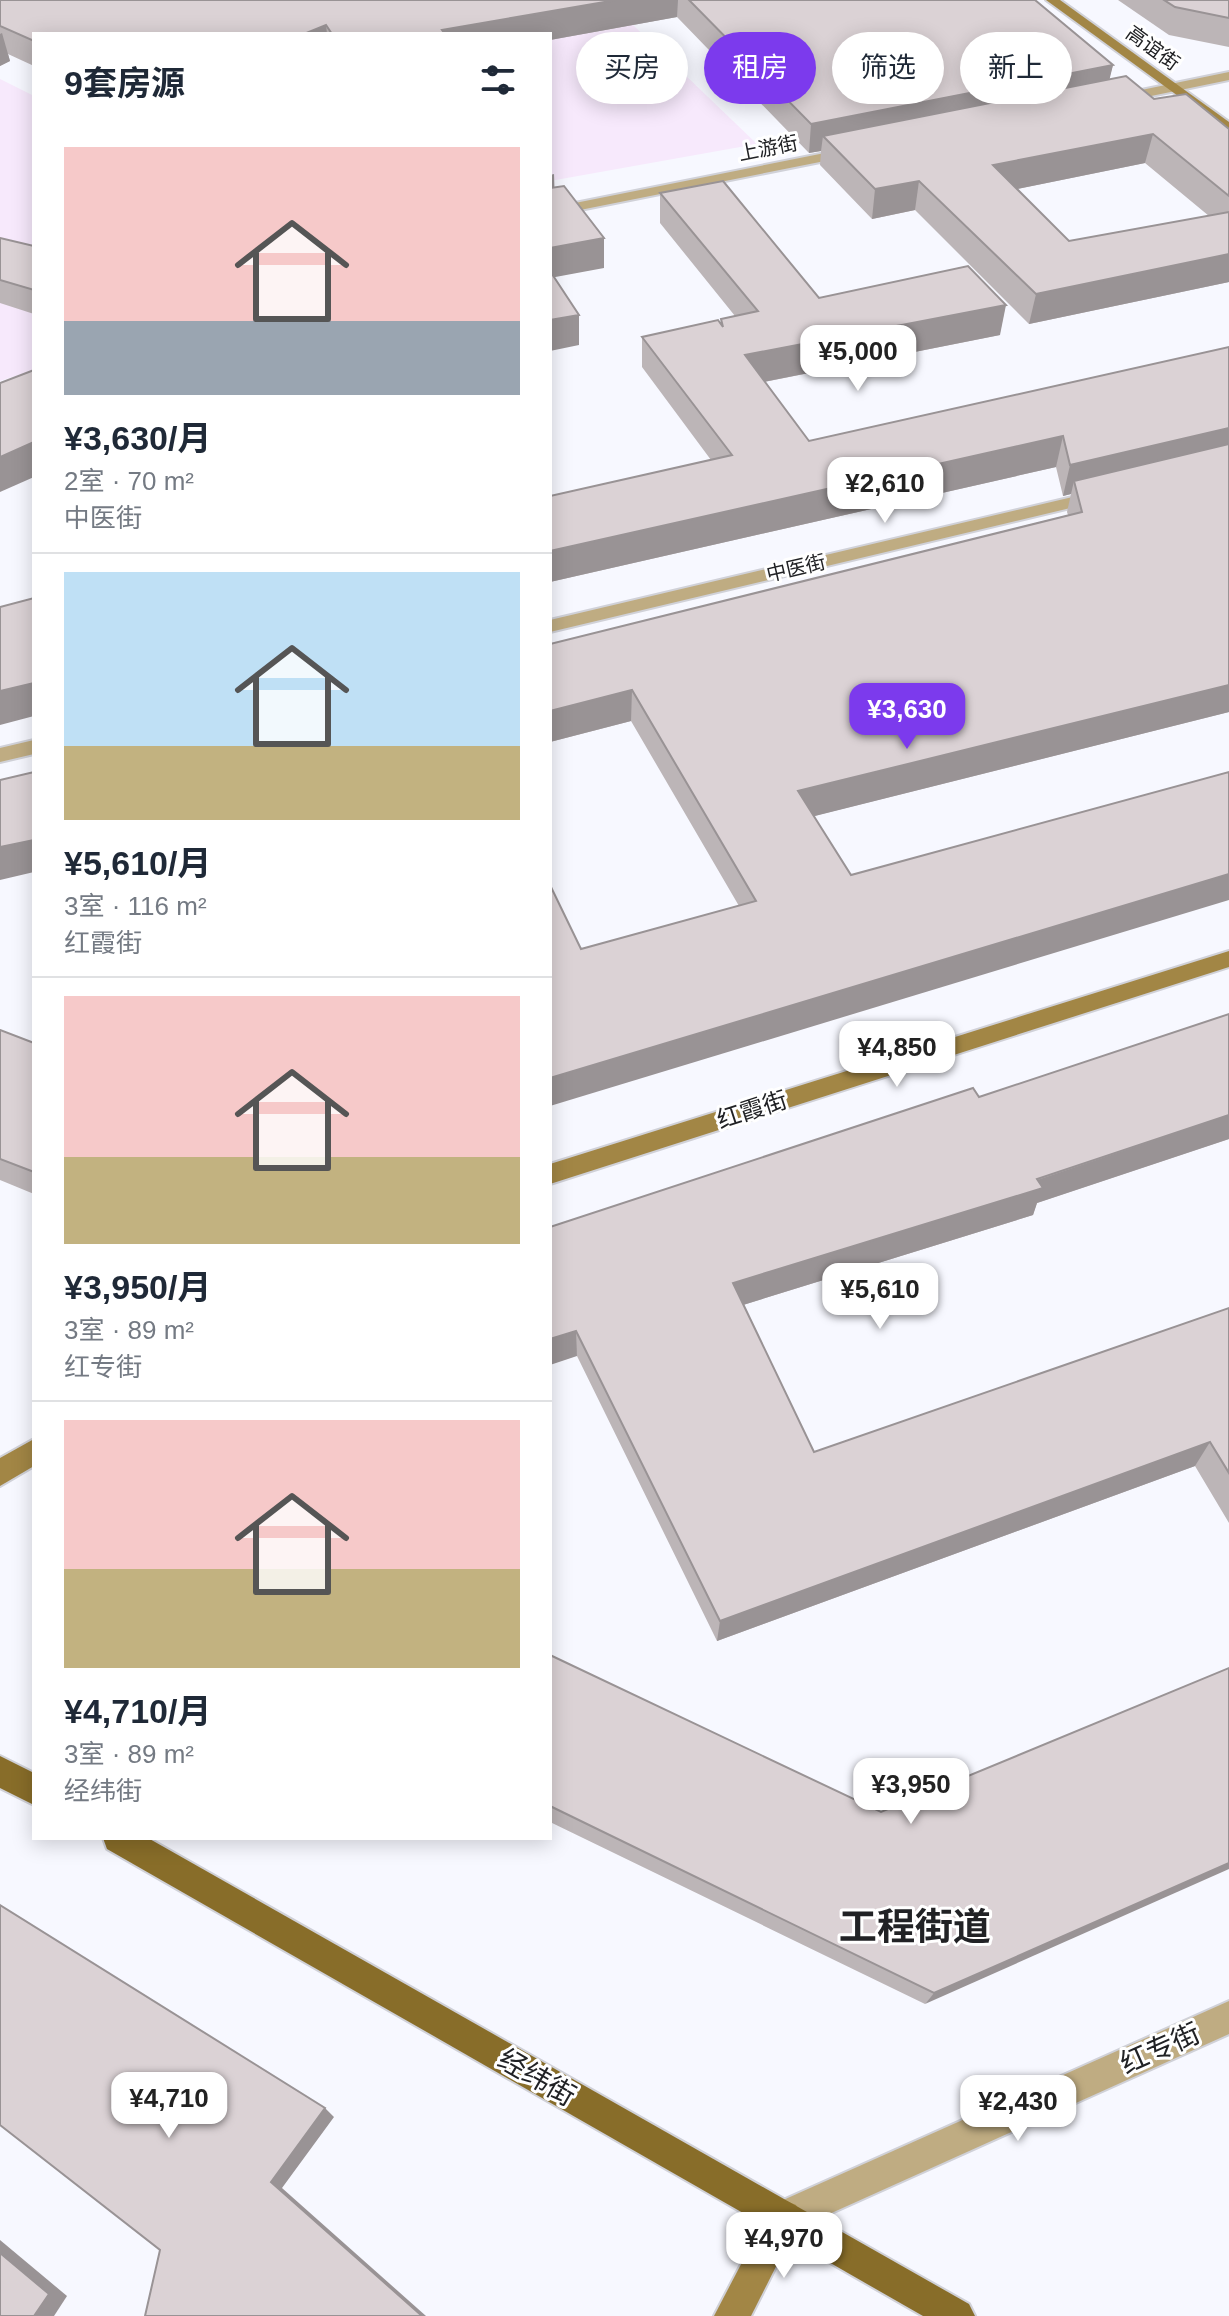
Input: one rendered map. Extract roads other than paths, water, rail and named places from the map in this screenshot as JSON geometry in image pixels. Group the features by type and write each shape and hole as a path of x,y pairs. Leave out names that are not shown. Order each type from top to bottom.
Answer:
{"main road":[{"name":"高谊街","path":"1052,0 1229,129"},
{"name":"红霞街","path":"552,1173 1229,959"},
{"path":"0,1473 32,1452"},
{"path":"0,1771 32,1789"},
{"name":"经纬街","path":"122,1840 957,2316"},
{"path":"732,2316 784,2217"}],"street":[{"path":"1096,103 1229,76"},
{"name":"上游街","path":"552,212 862,150"},
{"name":"中医街","path":"552,626 1121,491"},
{"path":"0,755 32,747"},
{"name":"红专街","path":"784,2217 1229,2017"}],"district":[{"name":"工程街道","path":"915,1927"}]}
